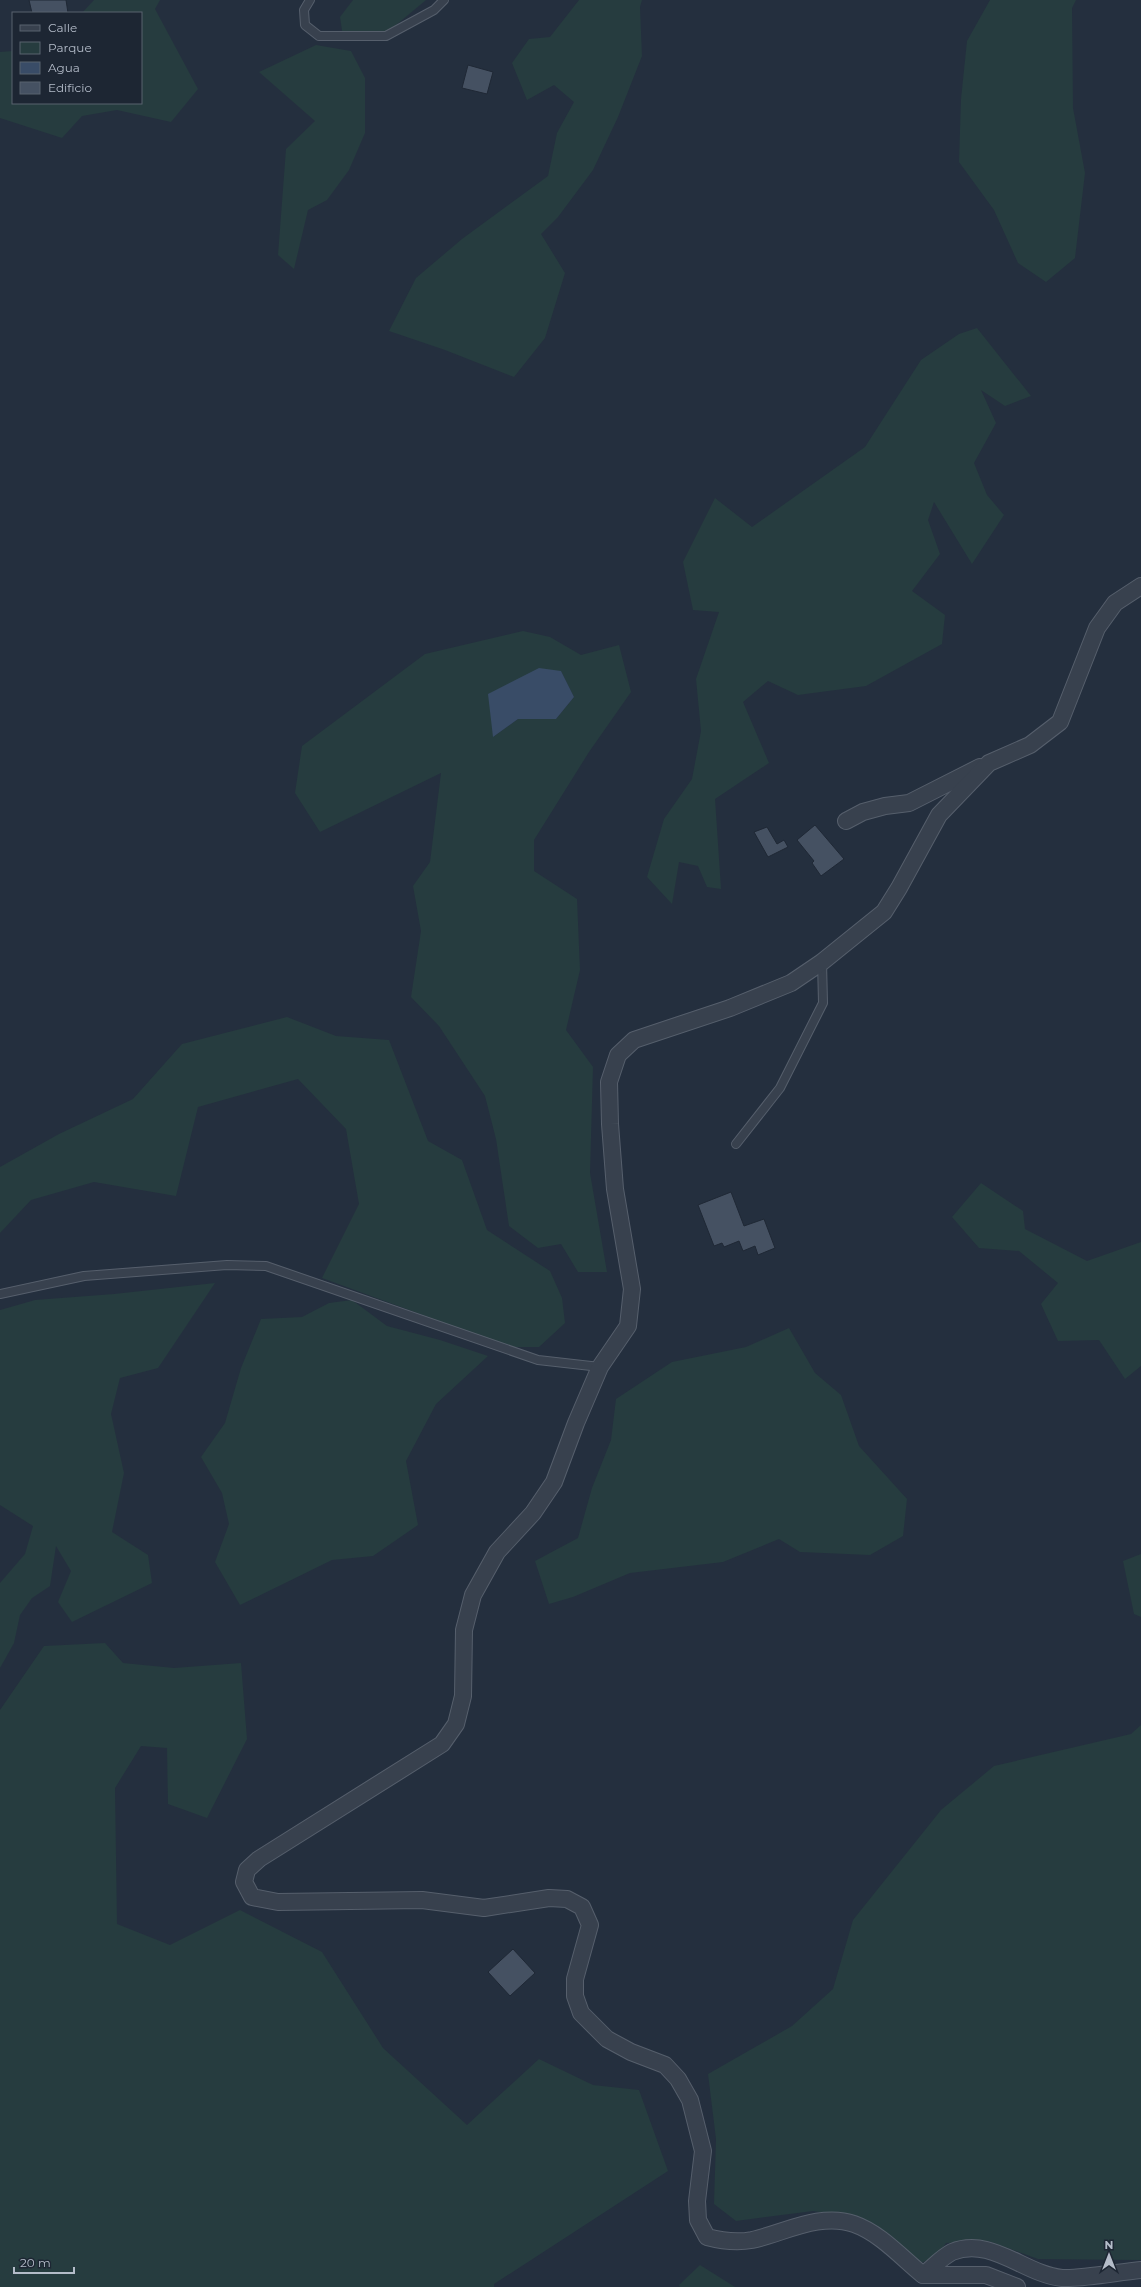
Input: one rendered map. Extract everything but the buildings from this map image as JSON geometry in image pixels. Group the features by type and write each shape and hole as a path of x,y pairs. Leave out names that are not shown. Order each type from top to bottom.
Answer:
{"street":[{"path":"846,821 862,812 885,806 909,803 989,763 1030,745 1060,722 1097,628 1115,603 1141,586"},
{"path":"989,763 939,815 899,888 884,912 822,962 792,983 744,1002 634,1040 618,1055 609,1082 610,1124 615,1189 632,1289 628,1326 600,1367 576,1423 554,1482 532,1513 497,1552 473,1595 464,1630 463,1696 456,1724 442,1744 259,1859 247,1870 244,1882 252,1897 278,1902 422,1900 484,1908 549,1898 567,1899 582,1908 590,1925 575,1979 575,1996 581,2014 607,2039 631,2052 665,2065 678,2078 690,2100 703,2151 697,2201 698,2220 707,2237 724,2242 752,2240 797,2226 827,2221 854,2224 879,2237 923,2275 986,2275 1017,2287"},
{"path":"923,2275 951,2253 973,2248 994,2251 1040,2272 1062,2278 1141,2270"}],"lane":[{"path":"310,0 304,10 306,25 319,36 386,36 434,10 444,0"},
{"path":"736,1144 780,1088 823,1003 822,962"},
{"path":"0,1294 84,1276 228,1265 266,1266 538,1360 600,1367"}],"green space":[{"path":"94,0 160,0 155,9 198,89 171,122 117,110 82,116 62,138 0,118 0,52 12,51 12,104 142,104 142,12 83,12"},
{"path":"353,0 426,0 384,35 343,37 340,17"},
{"path":"579,0 642,0 640,7 642,56 618,117 593,170 558,217 541,234 565,273 545,338 514,377 445,350 389,331 416,278 462,239 548,176 557,133 574,102 554,85 527,100 512,63 529,39 550,37"},
{"path":"990,0 1076,0 1072,8 1073,108 1085,173 1075,258 1046,282 1018,263 994,210 959,162 961,99 967,41"},
{"path":"316,45 351,51 365,78 365,133 349,170 327,200 308,210 294,269 278,255 286,149 315,121 259,72"},
{"path":"977,328 1031,396 1005,406 981,390 996,423 974,463 987,495 1004,515 972,564 934,502 928,520 940,554 912,591 945,615 942,644 866,686 798,695 768,681 743,702 769,763 715,799 721,889 707,887 698,866 679,862 672,904 647,877 664,819 692,779 701,731 696,679 719,612 693,610 683,562 715,498 752,527 865,447 921,360 959,334"},
{"path":"523,631 550,637 581,655 619,645 631,692 589,752 534,840 534,871 577,899 580,970 566,1030 593,1067 590,1173 607,1272 578,1272 561,1244 538,1248 509,1226 496,1139 485,1096 439,1026 411,997 421,931 413,886 430,862 441,773 320,832 295,793 302,746 425,654","holes":["561,671 574,697 556,719 518,719 493,737"]},
{"path":"287,1017 336,1036 389,1040 428,1141 462,1160 487,1230 550,1271 562,1298 565,1323 539,1347 510,1347 322,1278 359,1204 346,1129 298,1079 198,1107 176,1196 94,1182 31,1200 0,1233 0,1167 59,1134 133,1099 182,1044"},
{"path":"981,1183 1023,1211 1025,1229 1087,1261 1141,1242 1141,1366 1125,1379 1099,1340 1058,1341 1041,1304 1058,1283 1019,1251 979,1248 952,1217"},
{"path":"215,1283 158,1368 120,1378 111,1414 124,1473 112,1532 148,1555 152,1583 72,1622 58,1602 71,1571 56,1546 50,1586 32,1598 20,1615 14,1643 0,1668 0,1583 25,1554 33,1526 0,1505 0,1310 35,1300 114,1294"},
{"path":"352,1300 387,1326 440,1340 488,1356 436,1404 406,1461 418,1525 373,1556 332,1560 240,1605 215,1562 229,1524 222,1493 201,1457 225,1423 241,1368 261,1319 302,1317 329,1303"},
{"path":"789,1328 815,1373 841,1395 859,1446 907,1499 903,1536 870,1555 800,1552 779,1539 723,1562 630,1573 573,1597 549,1604 535,1561 578,1538 592,1488 611,1440 616,1399 672,1362 746,1347"},
{"path":"1141,1554 1141,1617 1134,1614 1123,1561"},
{"path":"105,1643 123,1663 174,1668 241,1663 247,1739 207,1818 168,1804 167,1748 141,1746 115,1788 117,1924 170,1945 240,1910 322,1952 383,2048 467,2125 539,2059 593,2085 639,2090 668,2171 494,2284 494,2287 0,2287 0,1710 44,1646"},
{"path":"1141,1725 1141,2260 1038,2259 988,2241 946,2243 937,2256 921,2263 863,2219 813,2211 736,2221 714,2204 716,2139 708,2074 792,2026 833,1989 853,1920 941,1810 994,1766 1131,1734"},
{"path":"700,2265 735,2287 680,2287 679,2285"}],"water":[{"path":"539,668 561,671 574,697 556,719 518,719 493,737 488,694"}]}
